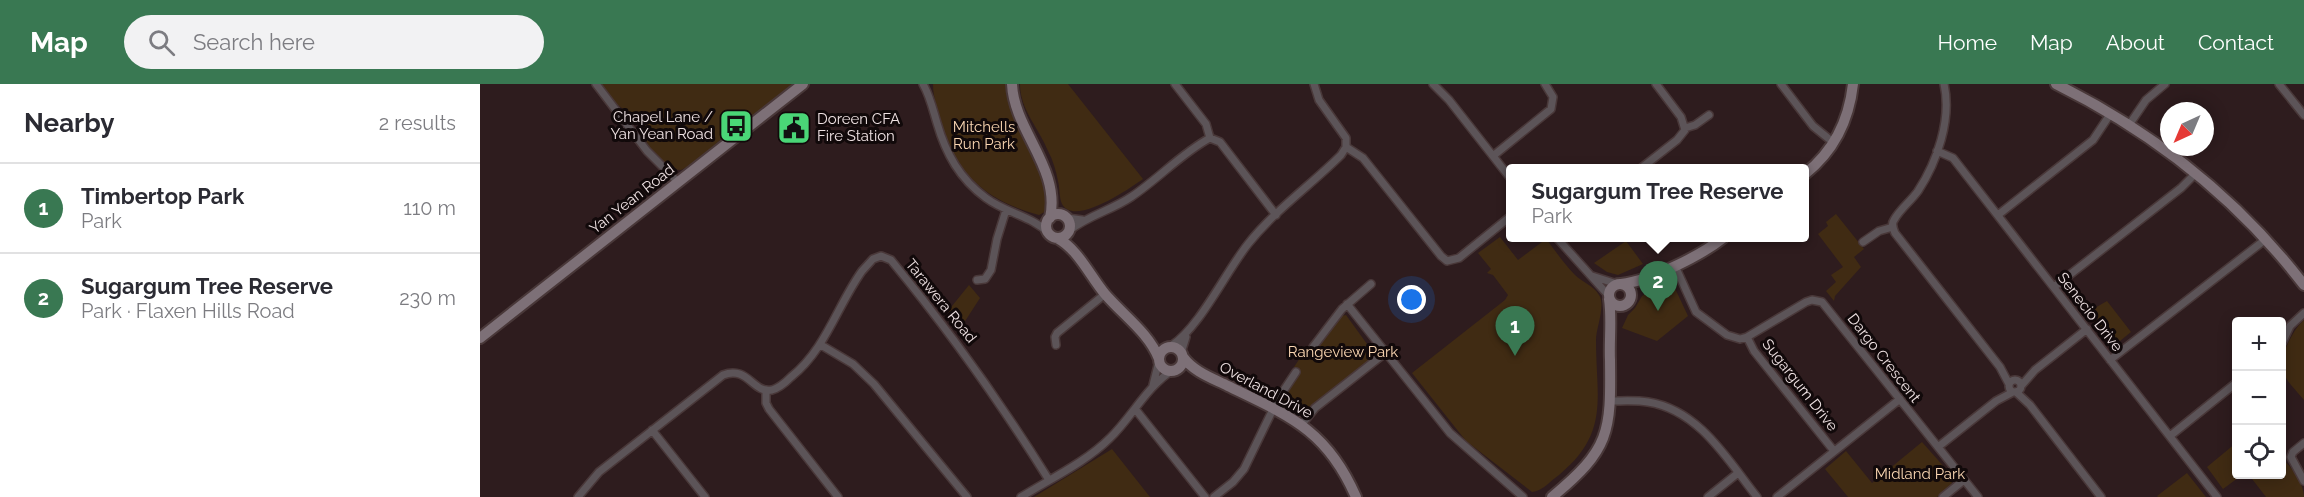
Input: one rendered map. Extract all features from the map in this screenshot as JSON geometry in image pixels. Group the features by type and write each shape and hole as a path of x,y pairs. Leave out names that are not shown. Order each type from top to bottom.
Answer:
{"street":[{"path":"596,84 651,156 678,182"},
{"name":"Yan Yean Road","path":"480,338 803,84"},
{"path":"923,84 946,150 954,165 975,190 1006,210 1031,220 1075,253 1105,294 1148,339 1163,368 1174,370"},
{"path":"1012,84 1013,104 1046,172 1052,201 1047,227 1053,236"},
{"path":"1175,84 1206,124 1210,138"},
{"path":"1433,84 1449,100 1506,173"},
{"path":"1493,156 1551,109 1552,97 1545,84"},
{"path":"1645,164 1681,136 1685,128 1681,117 1656,84"},
{"path":"1781,84 1813,126 1834,143"},
{"path":"1809,171 1834,143 1846,118 1852,84"},
{"path":"2056,84 2129,125 2196,173 2266,239 2304,285"},
{"path":"2129,125 2146,100 2165,84"},
{"path":"2280,84 2304,115"},
{"path":"1946,86 1945,119 1937,152 1926,177 1912,199 1894,219 1895,233 2101,497"},
{"path":"1153,385 1161,352 1186,334 1244,250 1276,215 1334,162 1346,147 1346,138 1323,106 1316,87"},
{"path":"1998,215 2088,145 2101,130 2110,113"},
{"path":"1685,128 1695,125 1709,115"},
{"path":"1210,138 1220,142 1276,215"},
{"path":"1053,236 1064,237 1082,220 1102,213 1131,198 1210,138"},
{"path":"1346,147 1363,158 1447,261 1459,258 1506,220"},
{"name":"Senecio Drive","path":"1937,152 1953,158 2217,497"},
{"path":"2054,287 2181,188 2196,173"},
{"path":"1052,201 1065,217 1075,253"},
{"path":"977,280 985,279 990,272 1006,210"},
{"path":"1031,220 1049,218 1056,214 1082,220"},
{"path":"1863,242 1879,231 1893,227"},
{"path":"2110,360 2266,239"},
{"path":"1561,242 1592,276 1613,304 1622,306"},
{"path":"1552,497 1578,475 1597,452 1609,422 1611,401 1609,298 1612,287 1674,266 1716,242"},
{"name":"Tarawera Road","path":"766,390 774,389 809,361 821,345 862,270 877,257 886,257 934,312 968,357 1049,480"},
{"name":"Sugargum Drive","path":"1674,266 1696,312 1727,334 1740,339 1747,337 1754,351 1834,451"},
{"path":"1592,276 1627,286 1631,294"},
{"path":"1609,328 1622,306 1630,301 1631,294 1643,278"},
{"path":"1313,347 1347,304 1371,284"},
{"path":"1056,345 1057,333 1105,294"},
{"name":"Dargo Crescent","path":"1747,337 1806,302 1812,300 1821,302 1978,497"},
{"path":"1347,304 1450,433 1523,497"},
{"path":"2286,336 2294,321 2304,313"},
{"path":"1938,447 2087,329"},
{"path":"1021,497 1102,446 1136,410 1153,385 1181,364 1186,334"},
{"path":"1148,339 1182,355"},
{"path":"821,345 853,364 874,384 967,497"},
{"path":"1302,424 1315,408 1385,353"},
{"name":"Overland Drive","path":"1182,355 1198,372"},
{"name":"Overland Drive","path":"1174,370 1198,372 1302,424 1331,451 1348,478 1356,497"},
{"path":"1214,497 1233,482 1244,469 1273,408 1296,372"},
{"path":"578,497 599,472 717,378 728,373 742,374 766,390 766,403 769,409 838,497"},
{"path":"2170,435 2232,386"},
{"path":"1777,497 1900,399"},
{"path":"1611,401 1647,402 1667,407 1684,415 1705,432 1757,497"},
{"path":"1136,410 1205,497"},
{"path":"652,430 705,497"},
{"path":"2304,443 2293,452 2291,457 2304,481"},
{"path":"1708,497 1738,473"},
{"path":"1943,497 1964,480"}],"green space":[{"path":"601,84 797,84 753,118 739,115 743,125 730,131 695,163 681,170 670,169 651,151 639,125 630,114 615,103"},
{"name":"Mitchells Run Park","path":"933,84 1007,84 1012,113 1042,173 1050,209 1039,215 1021,209 990,194 966,173 942,125"},
{"name":"Mitchells Run Park","path":"1020,84 1068,84 1143,179 1102,204 1078,211 1068,210 1061,202 1053,162 1026,111"},
{"path":"1836,214 1864,249 1854,257 1861,267 1835,296 1834,301 1826,291 1836,282 1831,275 1843,267 1818,234 1828,226 1826,222"},
{"path":"1500,237 1518,260 1542,242 1548,242 1571,271 1594,289 1601,299 1596,340 1597,414 1593,429 1575,460 1540,490 1532,492 1466,441 1412,373 1505,300 1508,295 1493,275 1487,273 1491,269 1478,253"},
{"path":"1627,242 1643,264 1618,275 1607,272 1594,263"},
{"path":"1669,281 1672,282 1688,316 1657,341 1622,328 1628,315 1642,296"},
{"path":"969,285 980,298 960,329 948,311"},
{"path":"2107,301 2131,332 2115,345 2110,345 2086,313"},
{"name":"Rangeview Park","path":"1346,315 1375,355 1305,411 1282,399 1299,373 1294,367 1308,346 1316,351 1341,316"},
{"path":"2304,320 2304,400 2286,378 2286,348"},
{"name":"Midland Park","path":"1922,442 1953,477 1951,486 1937,497 1848,497 1825,469 1846,451 1872,483"},
{"path":"2232,446 2232,479 2237,479 2223,489 2207,467"},
{"path":"1112,449 1150,497 1034,497"},
{"path":"2286,462 2297,476 2304,497 2266,497 2252,479 2286,479"},
{"path":"2187,473 2206,497 2157,496"}],"place":[{"name":"Chapel Lane / Yan Yean Road","path":"736,126"},
{"name":"Doreen CFA Fire Station","path":"794,128"},
{"name":"Sugargum Tree Reserve","path":"1658,311"},
{"name":"Timbertop Park","path":"1515,356"}]}
